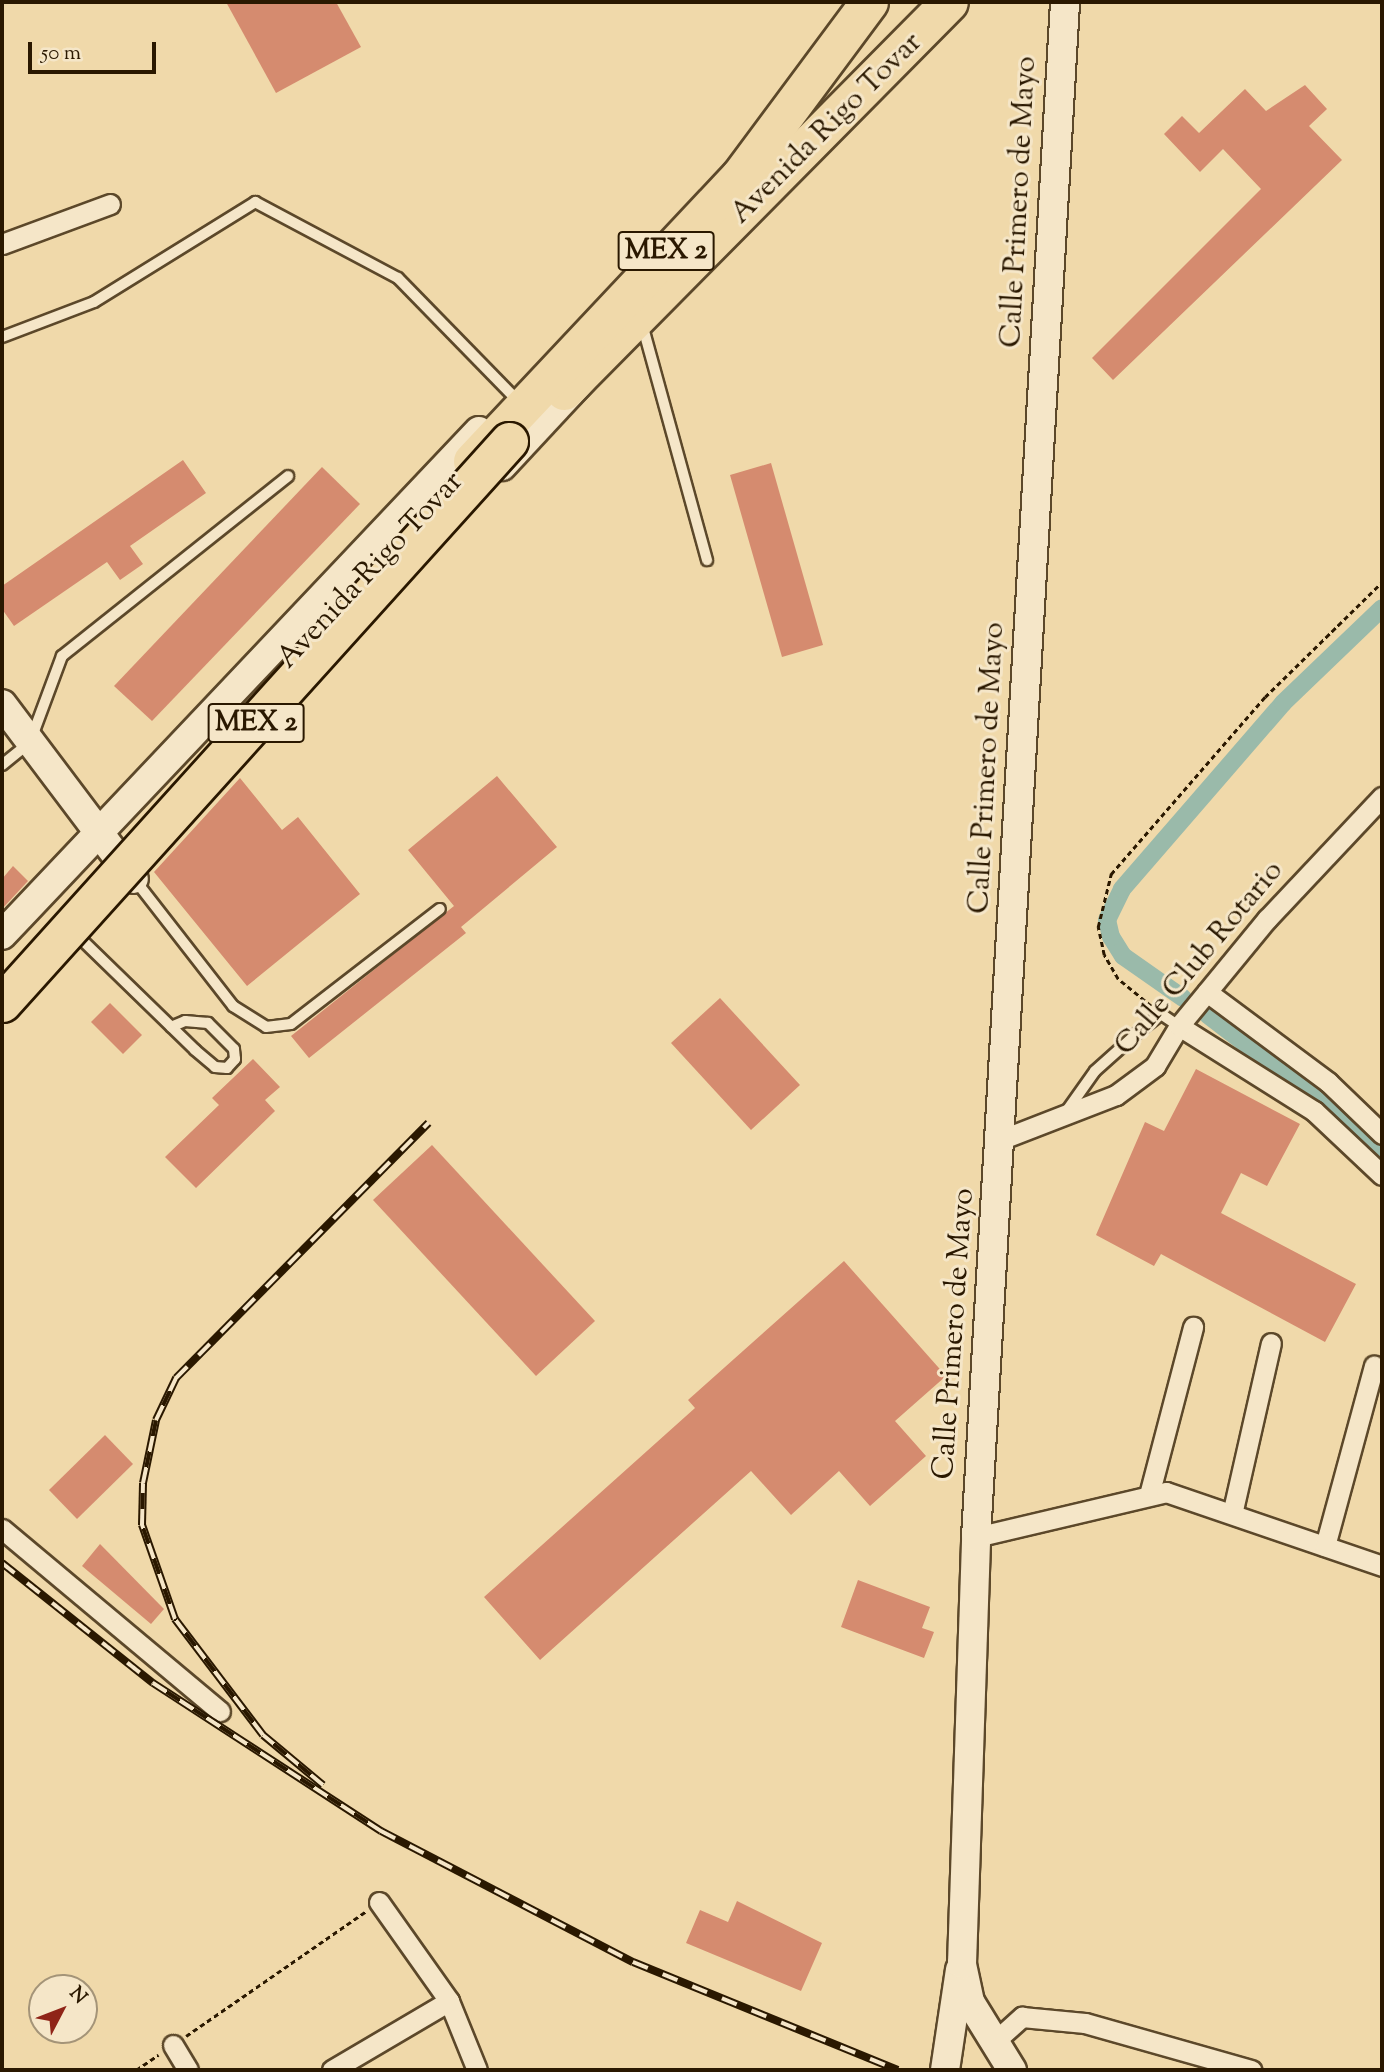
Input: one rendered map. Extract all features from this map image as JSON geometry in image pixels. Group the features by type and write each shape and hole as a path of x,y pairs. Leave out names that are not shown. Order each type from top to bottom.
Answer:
{"highway":[{"name":"Avenida Rigo Tovar","path":"2,1003 509,441 627,319 746,168 869,2"},
{"name":"Avenida Rigo Tovar","path":"2,973 448,488 627,319 949,2"}],"main road":[{"name":"Calle Primero de Mayo","path":"946,2064 961,1965 976,1537 1065,2"},
{"name":"Avenida Rigo Tovar","path":"2,935 513,396 627,319"},
{"name":"Avenida Rigo Tovar","path":"2,1023 172,837 627,319"},
{"path":"2,704 134,879"},
{"path":"125,803 119,819 132,843 150,849 172,837"},
{"name":"Calle Primero de Mayo","path":"961,1965 970,2002 1012,2070"},
{"path":"946,2064 994,2042"}],"street":[{"path":"2,244 110,204"},
{"name":"Calle Club Rotario","path":"1000,1140 1064,1115 1136,1082 1155,1066 1179,1026 1207,992 1382,797"},
{"path":"1207,992 1328,1082 1382,1134"},
{"path":"1179,1026 1314,1111 1382,1175"},
{"path":"1149,1495 1194,1327"},
{"path":"1233,1510 1271,1343"},
{"path":"1325,1546 1374,1366"},
{"path":"976,1537 1149,1495 1182,1495 1233,1510 1382,1566"},
{"path":"2,1529 220,1711"},
{"path":"379,1902 449,2001 477,2070"},
{"path":"332,2070 449,2001"},
{"path":"994,2042 1022,2017 1085,2023 1251,2070"},
{"path":"173,2045 188,2070"}],"lane":[{"path":"2,338 94,302 255,202 398,278 513,396"},
{"path":"627,319 707,560"},
{"path":"2,765 30,742 62,656 288,476"},
{"path":"134,879 233,1006 266,1027 291,1024 440,909"},
{"path":"80,938 171,1027 215,1067 227,1068 236,1059 234,1049 208,1023 185,1020 171,1027"},
{"path":"1064,1115 1095,1071 1161,1014 1179,1026"}],"path":[{"path":"1161,1014 1118,979 1104,955 1098,918 1111,874 1265,697 1382,583"},
{"path":"136,2070 379,1902"}],"building":[{"path":"226,2 336,2 361,47 276,93"},
{"path":"1305,85 1327,109 1309,126 1342,160 1113,380 1092,358 1261,189 1223,149 1200,172 1164,134 1182,116 1199,133 1245,89 1266,111"},
{"path":"183,460 206,493 130,546 143,564 120,580 107,562 14,626 2,609 2,586"},
{"path":"771,463 823,645 782,657 730,475"},
{"path":"322,467 360,504 152,721 114,686"},
{"path":"497,776 557,847 461,927 466,933 309,1058 291,1036 454,906 408,850"},
{"path":"240,778 282,830 298,817 360,894 247,986 154,872"},
{"path":"13,866 28,881 2,909 2,879"},
{"path":"720,998 800,1085 751,1130 671,1043"},
{"path":"110,1003 142,1035 123,1054 91,1022"},
{"path":"253,1059 280,1087 265,1100 275,1111 196,1188 165,1157 219,1105 212,1098"},
{"path":"1196,1069 1300,1124 1267,1186 1241,1173 1221,1213 1356,1284 1325,1342 1161,1254 1154,1266 1096,1235 1145,1122 1164,1131"},
{"path":"432,1145 595,1321 536,1376 373,1200"},
{"path":"844,1261 946,1376 895,1421 926,1456 870,1506 839,1471 791,1515 751,1471 540,1660 484,1597 695,1408 688,1400"},
{"path":"105,1435 133,1464 77,1519 49,1490"},
{"path":"100,1544 164,1609 151,1624 82,1566"},
{"path":"858,1580 930,1607 922,1628 934,1632 924,1658 841,1627"},
{"path":"737,1901 822,1943 801,1991 686,1943 700,1910 728,1922"}],"waterway":[{"path":"1183,998 1123,956 1111,937 1107,920 1122,889 1283,703 1382,608"},
{"path":"1208,1015 1357,1129 1382,1157"}],"railway":[{"path":"323,1785 263,1735 175,1619 142,1525 143,1483 156,1420 176,1378 428,1123"},
{"path":"2,1563 153,1683 381,1831 633,1962 898,2070"}]}
